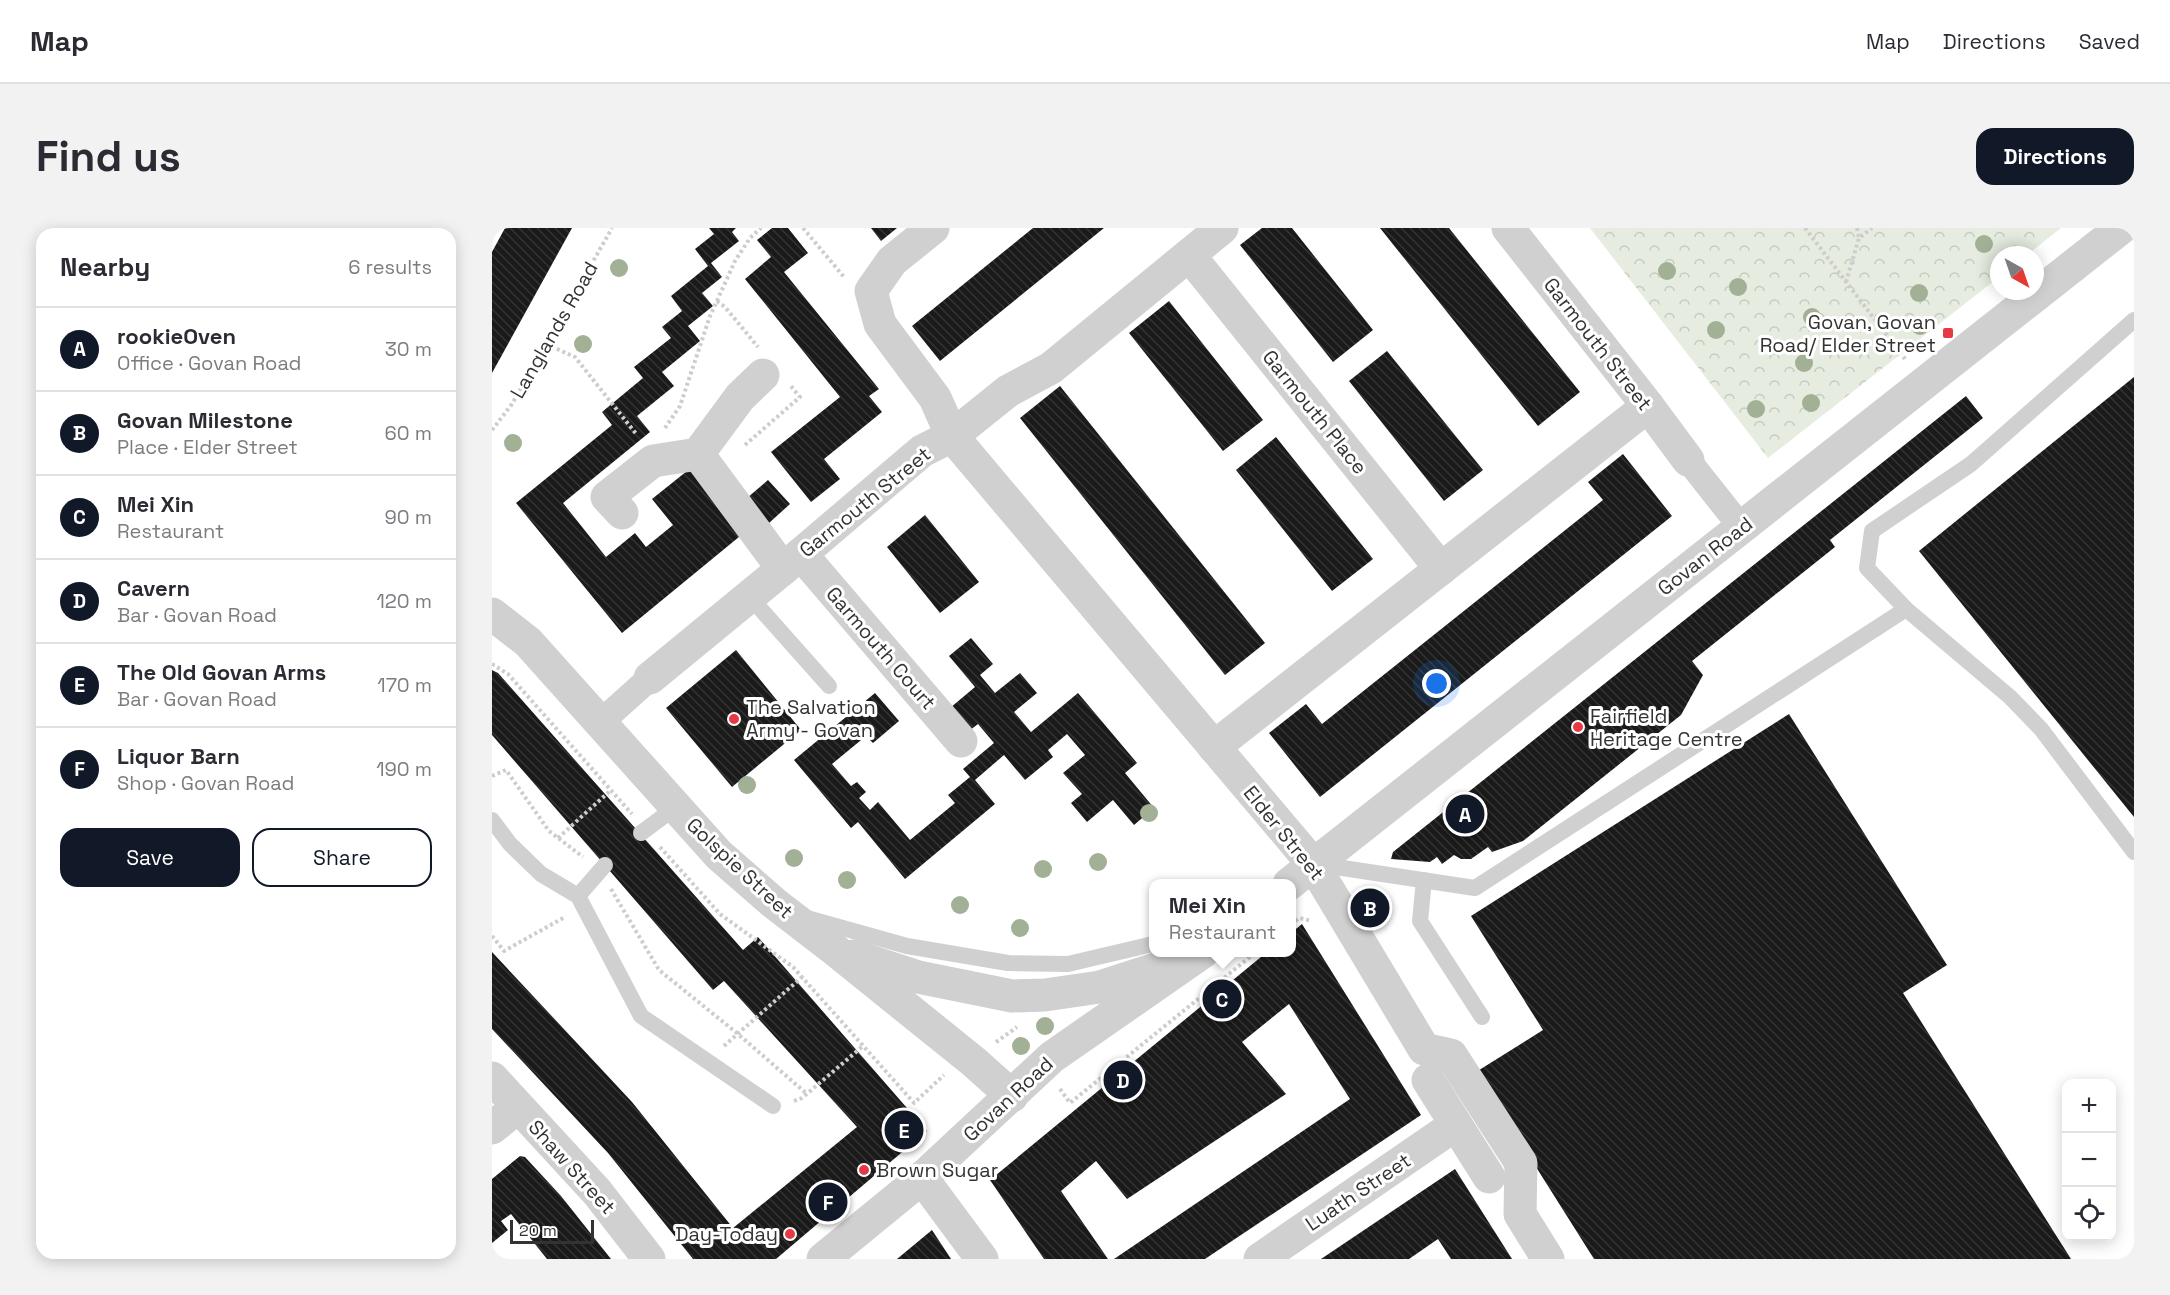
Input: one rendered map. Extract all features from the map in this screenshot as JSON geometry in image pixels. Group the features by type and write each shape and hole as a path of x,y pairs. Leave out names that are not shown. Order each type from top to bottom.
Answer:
{"street":[{"path":"871,291 892,261 933,228"},
{"name":"Garmouth Street","path":"601,722 650,678 792,562 922,451 952,436 1008,391 1051,368 1222,228"},
{"name":"Garmouth Street","path":"1508,228 1688,460"},
{"name":"Govan Road","path":"1301,874 2121,228"},
{"name":"Garmouth Place","path":"1189,255 1441,569"},
{"name":"Elder Street","path":"871,291 880,324 935,398 952,436 1214,747 1424,1049 1451,1055 1521,1162 1520,1214 1548,1259"},
{"path":"622,513 607,497 650,454 698,454 740,397 763,375"},
{"path":"1214,747 1648,406"},
{"name":"Garmouth Court","path":"698,454 792,562 961,741"},
{"path":"1688,460 1741,527"},
{"name":"Golspie Street","path":"492,614 528,642 719,855 786,913 836,950 974,1062 1012,1096"},
{"path":"836,950 918,977 1012,996 1045,995 1100,987 1191,957"},
{"name":"Govan Road","path":"823,1259 922,1178 1052,1057 1197,957"},
{"name":"Shaw Street","path":"492,1078 597,1192 649,1259"},
{"path":"1428,1080 1489,1177"},
{"path":"492,1128 518,1107"},
{"name":"Luath Street","path":"1260,1259 1455,1125"},
{"path":"922,1178 982,1259"}],"lane":[{"path":"2134,320 1971,464 1872,531 1867,568 1906,609 2010,697 2041,729 2134,852"},
{"path":"749,596 829,686"},
{"path":"1301,874 1424,880 1475,888 1906,609"},
{"path":"641,833 676,807"},
{"path":"492,820 510,844 541,874 581,901 640,1016 773,1106"},
{"path":"581,901 603,868"},
{"path":"1424,880 1420,921 1482,1017"},
{"path":"786,913 907,946 1008,963 1068,964 1149,945"}],"path":[{"name":"Langlands Road","path":"492,430 512,404 612,228"},
{"path":"546,344 575,357 650,454 680,406 710,316 735,261 750,238 761,228"},
{"path":"803,228 847,281 871,291"},
{"path":"1805,228 1924,383"},
{"path":"1846,282 1859,238 1857,228"},
{"path":"1859,238 1872,228"},
{"path":"492,776 506,770 549,831 603,868 613,891 659,970 807,1094"},
{"path":"558,838 611,790"},
{"path":"492,936 504,951 581,901 613,891"},
{"path":"707,1061 802,977"},
{"path":"773,1106 802,1098 863,1046"}],"green space":[{"path":"1590,228 2061,228 2038,246 1990,246 1990,284 1768,458"}],"building":[{"path":"505,228 572,228 492,373 492,252"},
{"path":"709,228 736,228 732,232 739,241 711,263 722,277 702,293 713,306 688,326 700,341 662,372 674,386 637,416 650,432 563,503 606,557 635,533 646,547 673,525 652,499 692,467 745,532 622,633 516,503 612,425 602,412 643,378 634,367 671,338 662,327 682,311 671,296 708,266 695,249 714,234"},
{"path":"772,228 788,228 808,253 784,272 879,389 869,396 882,412 824,459 840,479 811,502 771,452 840,397 745,279 771,257 757,240"},
{"path":"871,228 897,228 881,241"},
{"path":"1033,228 1104,228 940,361 912,326"},
{"path":"1262,228 1292,228 1373,330 1333,362 1240,245"},
{"path":"1380,228 1449,228 1580,392 1538,426"},
{"path":"1169,301 1263,420 1223,451 1129,333"},
{"path":"1387,351 1483,470 1444,501 1349,381"},
{"path":"2134,377 2134,817 1919,551"},
{"path":"1060,386 1265,643 1225,675 1020,418"},
{"path":"1966,396 1983,418 1830,540 1835,547 1692,661 1703,675 1681,715 1523,841 1492,852 1488,847 1471,859 1461,859 1454,855 1442,864 1437,857 1430,862 1391,859 1393,852"},
{"path":"1276,437 1373,559 1332,591 1236,470"},
{"path":"1623,454 1672,516 1320,797 1269,733 1306,704 1322,724 1603,500 1588,482"},
{"path":"768,480 790,504 769,523 747,498"},
{"path":"925,515 979,582 940,613 887,547"},
{"path":"971,638 993,664 980,675 995,693 1020,673 1037,693 1014,712 1031,732 1078,693 1137,763 1125,773 1154,808 1134,825 1113,800 1087,822 1071,803 1082,794 1063,773 1085,755 1067,734 1048,750 1053,757 1025,780 1004,755 975,780 995,804 905,879 858,822 851,828 794,760 875,693 899,721 873,743 866,736 832,764 851,786 857,782 866,792 859,798 870,810 878,802 910,840 955,803 948,795 970,777 963,769 994,743 978,724 969,731 950,708 975,687 949,656"},
{"name":"The Salvation Army - Govan","path":"736,650 801,730 732,787 666,708"},
{"path":"492,670 498,673 743,950 758,937 927,1131 776,1259 693,1259 608,1153 492,1029 492,952 632,1102 733,1228 857,1127 724,981 713,990 492,735"},
{"path":"1789,714 1947,965 1903,993 2071,1259 1594,1259 1476,1072 1543,1030 1471,916"},
{"path":"1302,924 1421,1115 1205,1259 1114,1259 1350,1099 1289,1004 1242,1042 1286,1094 1127,1199 1096,1161 1061,1191 1108,1259 1044,1259 990,1180 1261,957 1296,957 1296,929"},
{"path":"520,1156 525,1157 561,1196 611,1259 547,1259 511,1214 501,1221 508,1230 492,1243 492,1179"},
{"path":"1455,1169 1512,1259 1451,1259 1438,1239 1409,1259 1321,1259"},
{"path":"932,1230 951,1259 897,1259"}],"place":[{"name":"Govan, Govan Road/ Elder Street","path":"1948,333"},
{"name":"The Salvation Army - Govan","path":"734,719"},
{"name":"Fairfield Heritage Centre","path":"1578,727"},
{"name":"rookieOven","path":"1465,814"},
{"name":"Govan Milestone","path":"1370,908"},
{"name":"Mei Xin","path":"1222,999"},
{"name":"Cavern","path":"1123,1080"},
{"name":"The Old Govan Arms","path":"904,1130"},
{"name":"Brown Sugar","path":"864,1170"},
{"name":"Liquor Barn","path":"828,1202"},
{"name":"Day-Today","path":"790,1234"}]}
